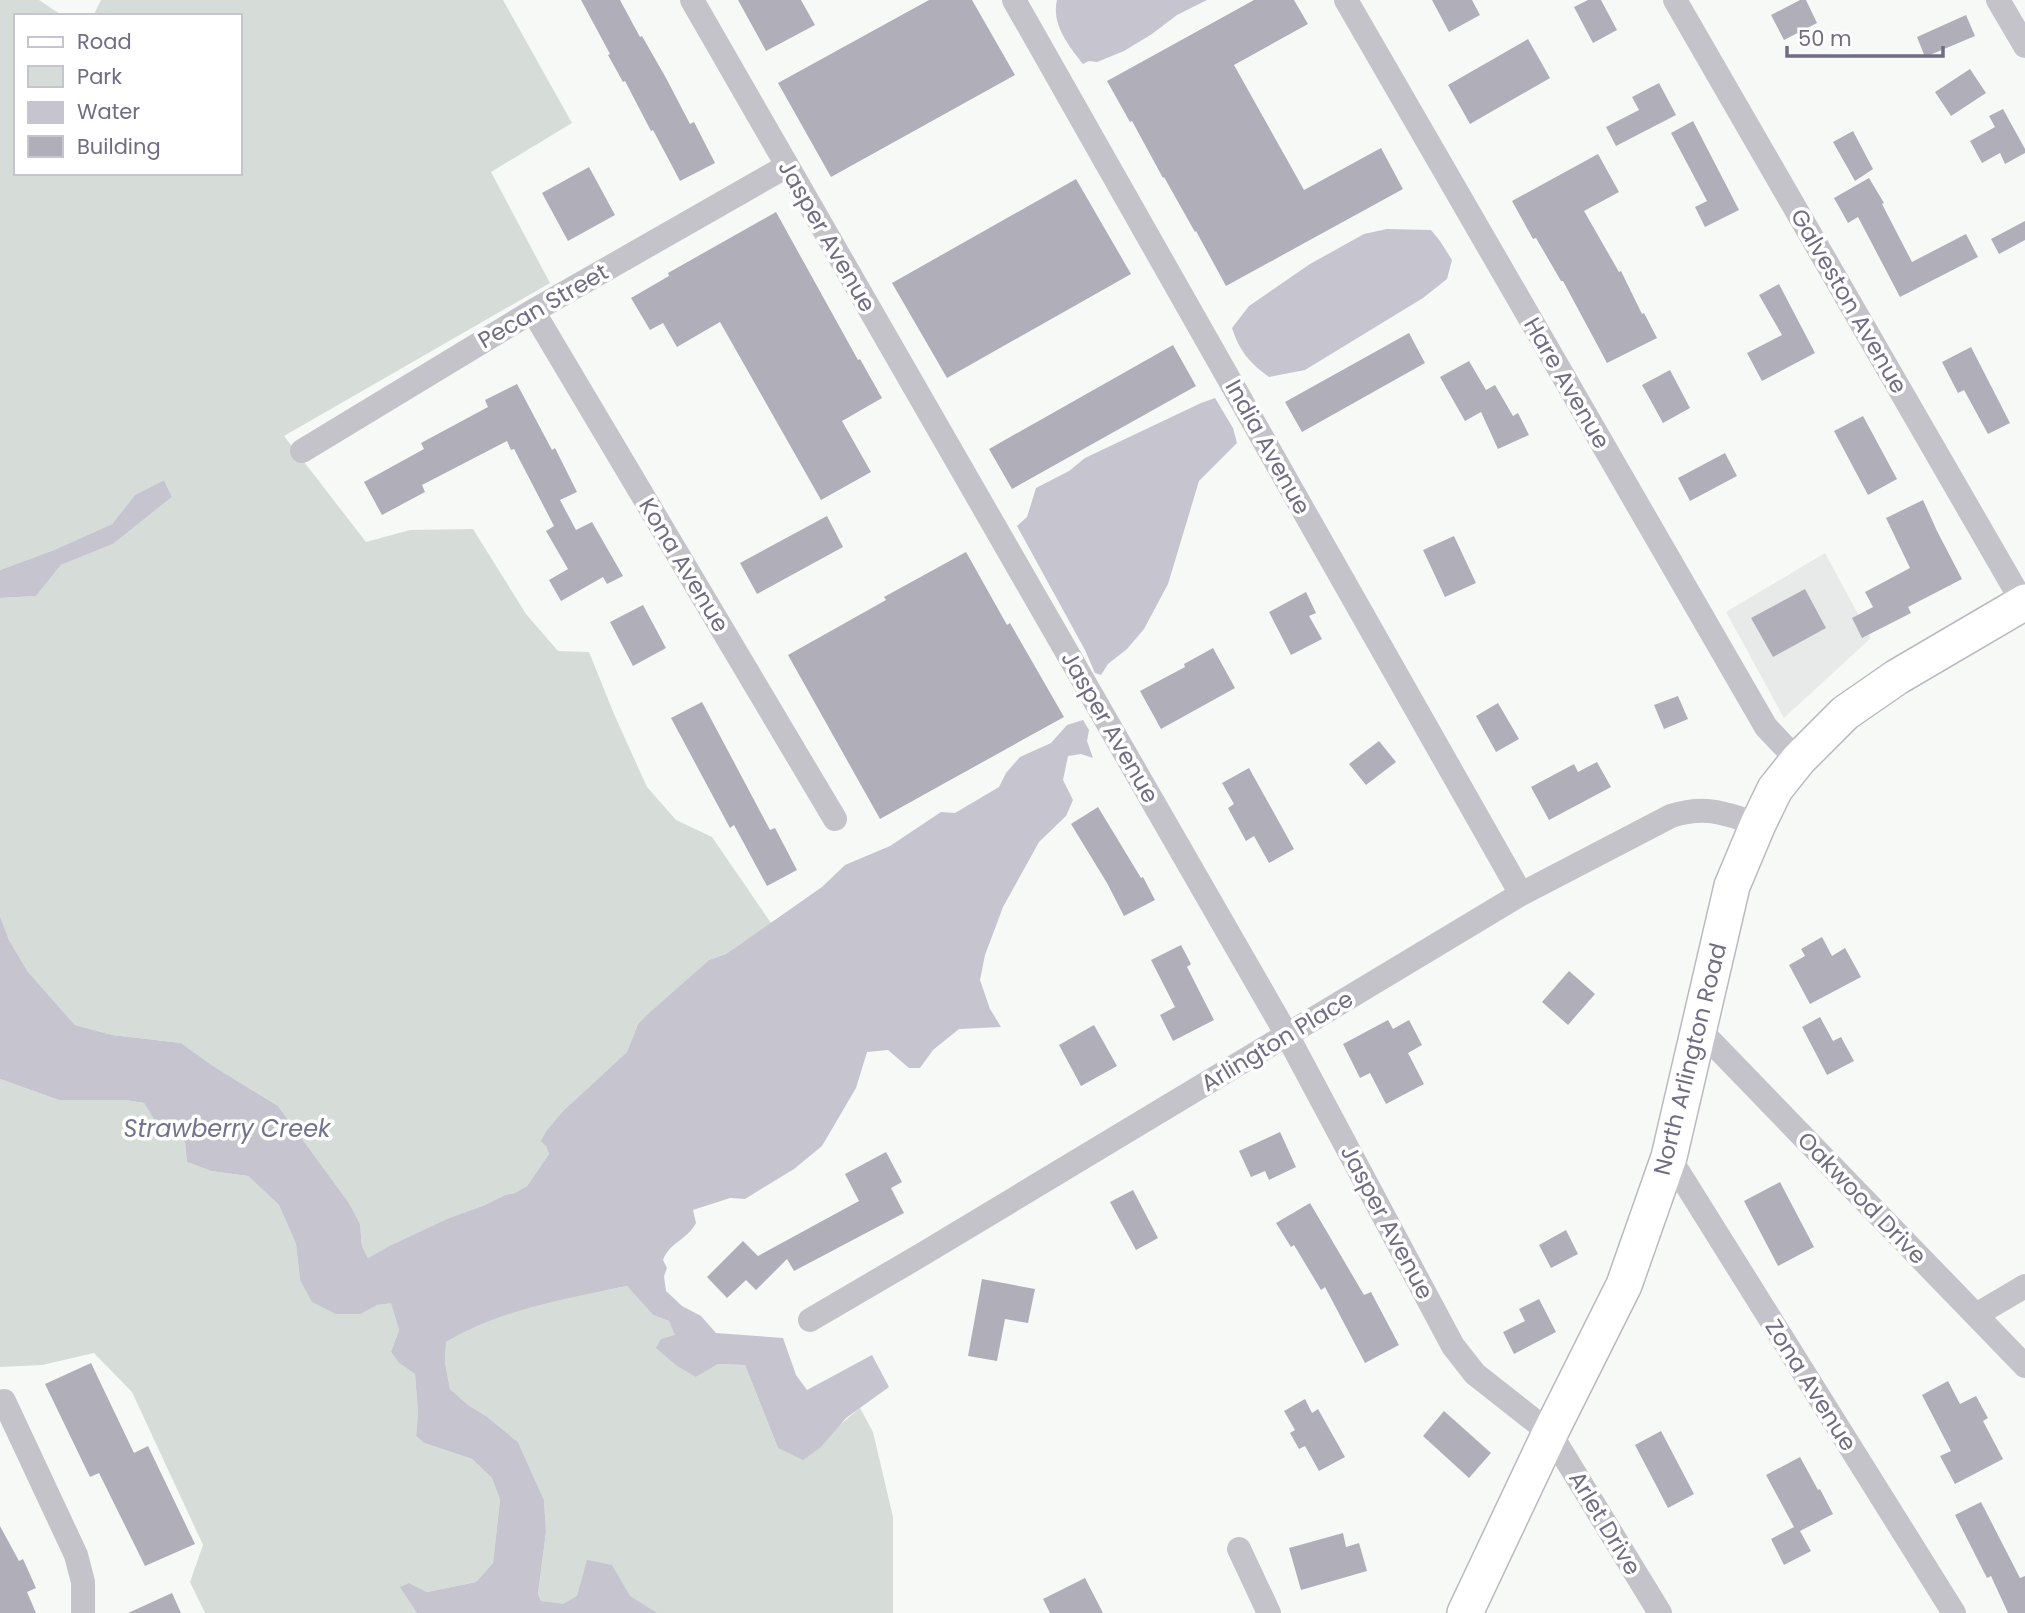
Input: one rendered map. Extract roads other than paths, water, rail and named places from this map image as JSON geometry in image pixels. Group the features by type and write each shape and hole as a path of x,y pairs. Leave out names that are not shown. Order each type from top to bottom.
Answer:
{"main road":[{"name":"North Arlington Road","path":"1465,1613 1623,1284 1669,1157 1732,886 1775,789 1799,759 1845,713 1887,684 2024,602"}],"street":[{"name":"Jasper Avenue","path":"692,0 1287,1035 1453,1346 1475,1374 1550,1433"},
{"name":"India Avenue","path":"1014,0 1521,894"},
{"name":"Hare Avenue","path":"1346,0 1766,727 1799,759"},
{"name":"Galveston Avenue","path":"1675,0 2024,602"},
{"path":"1998,0 2025,46"},
{"name":"Pecan Street","path":"302,451 533,311 787,166"},
{"name":"Kona Avenue","path":"533,311 835,819"},
{"name":"Arlington Place","path":"810,1320 1521,894 1671,816 1707,809 1758,824"},
{"name":"Oakwood Drive","path":"1699,1029 2025,1367"},
{"name":"Zona Avenue","path":"1669,1157 1954,1613"},
{"path":"1976,1315 2025,1286"},
{"path":"0,1403 4,1401 76,1555 83,1582 83,1613"},
{"name":"Arlet Drive","path":"1550,1433 1660,1613"},
{"path":"1239,1549 1269,1613"}],"water":[{"path":"1057,0 1207,0 1177,15 1124,51 1097,62 1089,61 1083,64 1059,26"},
{"path":"1387,229 1431,230 1452,260 1447,279 1423,298 1305,370 1269,377 1251,361 1238,344 1232,328 1249,306 1310,264 1364,234"},
{"path":"1215,398 1233,428 1237,443 1199,481 1168,584 1144,629 1127,649 1108,664 1101,675 1095,673 1017,526 1027,517 1036,488 1069,471 1085,458"},
{"path":"164,480 172,497 113,544 61,565 36,596 0,598 0,570 112,524 135,495"},
{"name":"Strawberry Creek","path":"1083,720 1089,730 1087,741 1093,758 1081,754 1068,756 1063,780 1073,800 1066,816 1039,842 1003,907 985,955 980,980 990,1009 1001,1027 959,1029 933,1050 920,1068 909,1068 888,1050 867,1052 856,1088 822,1146 794,1169 745,1199 730,1198 693,1210 696,1223 693,1228 670,1249 663,1260 667,1268 664,1276 666,1291 682,1306 701,1316 716,1333 783,1338 796,1375 807,1390 872,1355 889,1387 846,1418 821,1447 803,1460 778,1448 745,1365 718,1364 696,1377 677,1366 656,1348 661,1339 675,1335 669,1321 653,1315 627,1286 511,1313 446,1342 445,1362 450,1389 518,1442 544,1500 546,1532 538,1594 541,1601 563,1604 577,1596 587,1560 612,1565 630,1596 657,1613 417,1613 400,1587 409,1583 427,1592 476,1582 493,1563 500,1500 492,1478 472,1459 424,1443 416,1436 418,1413 415,1374 399,1363 391,1352 399,1330 391,1303 377,1305 361,1314 336,1314 312,1302 300,1280 296,1244 279,1205 248,1176 211,1171 187,1162 185,1143 175,1131 160,1129 144,1103 125,1100 59,1100 0,1079 0,916 9,940 28,972 75,1025 112,1035 181,1043 278,1106 349,1203 360,1224 362,1246 368,1258 449,1218 527,1186 549,1154 541,1141 547,1130 563,1111 627,1052 638,1024 709,960 726,954 822,887 845,865 890,846 941,812 955,813 999,787 1006,773 1020,757 1051,743 1067,725"}]}
